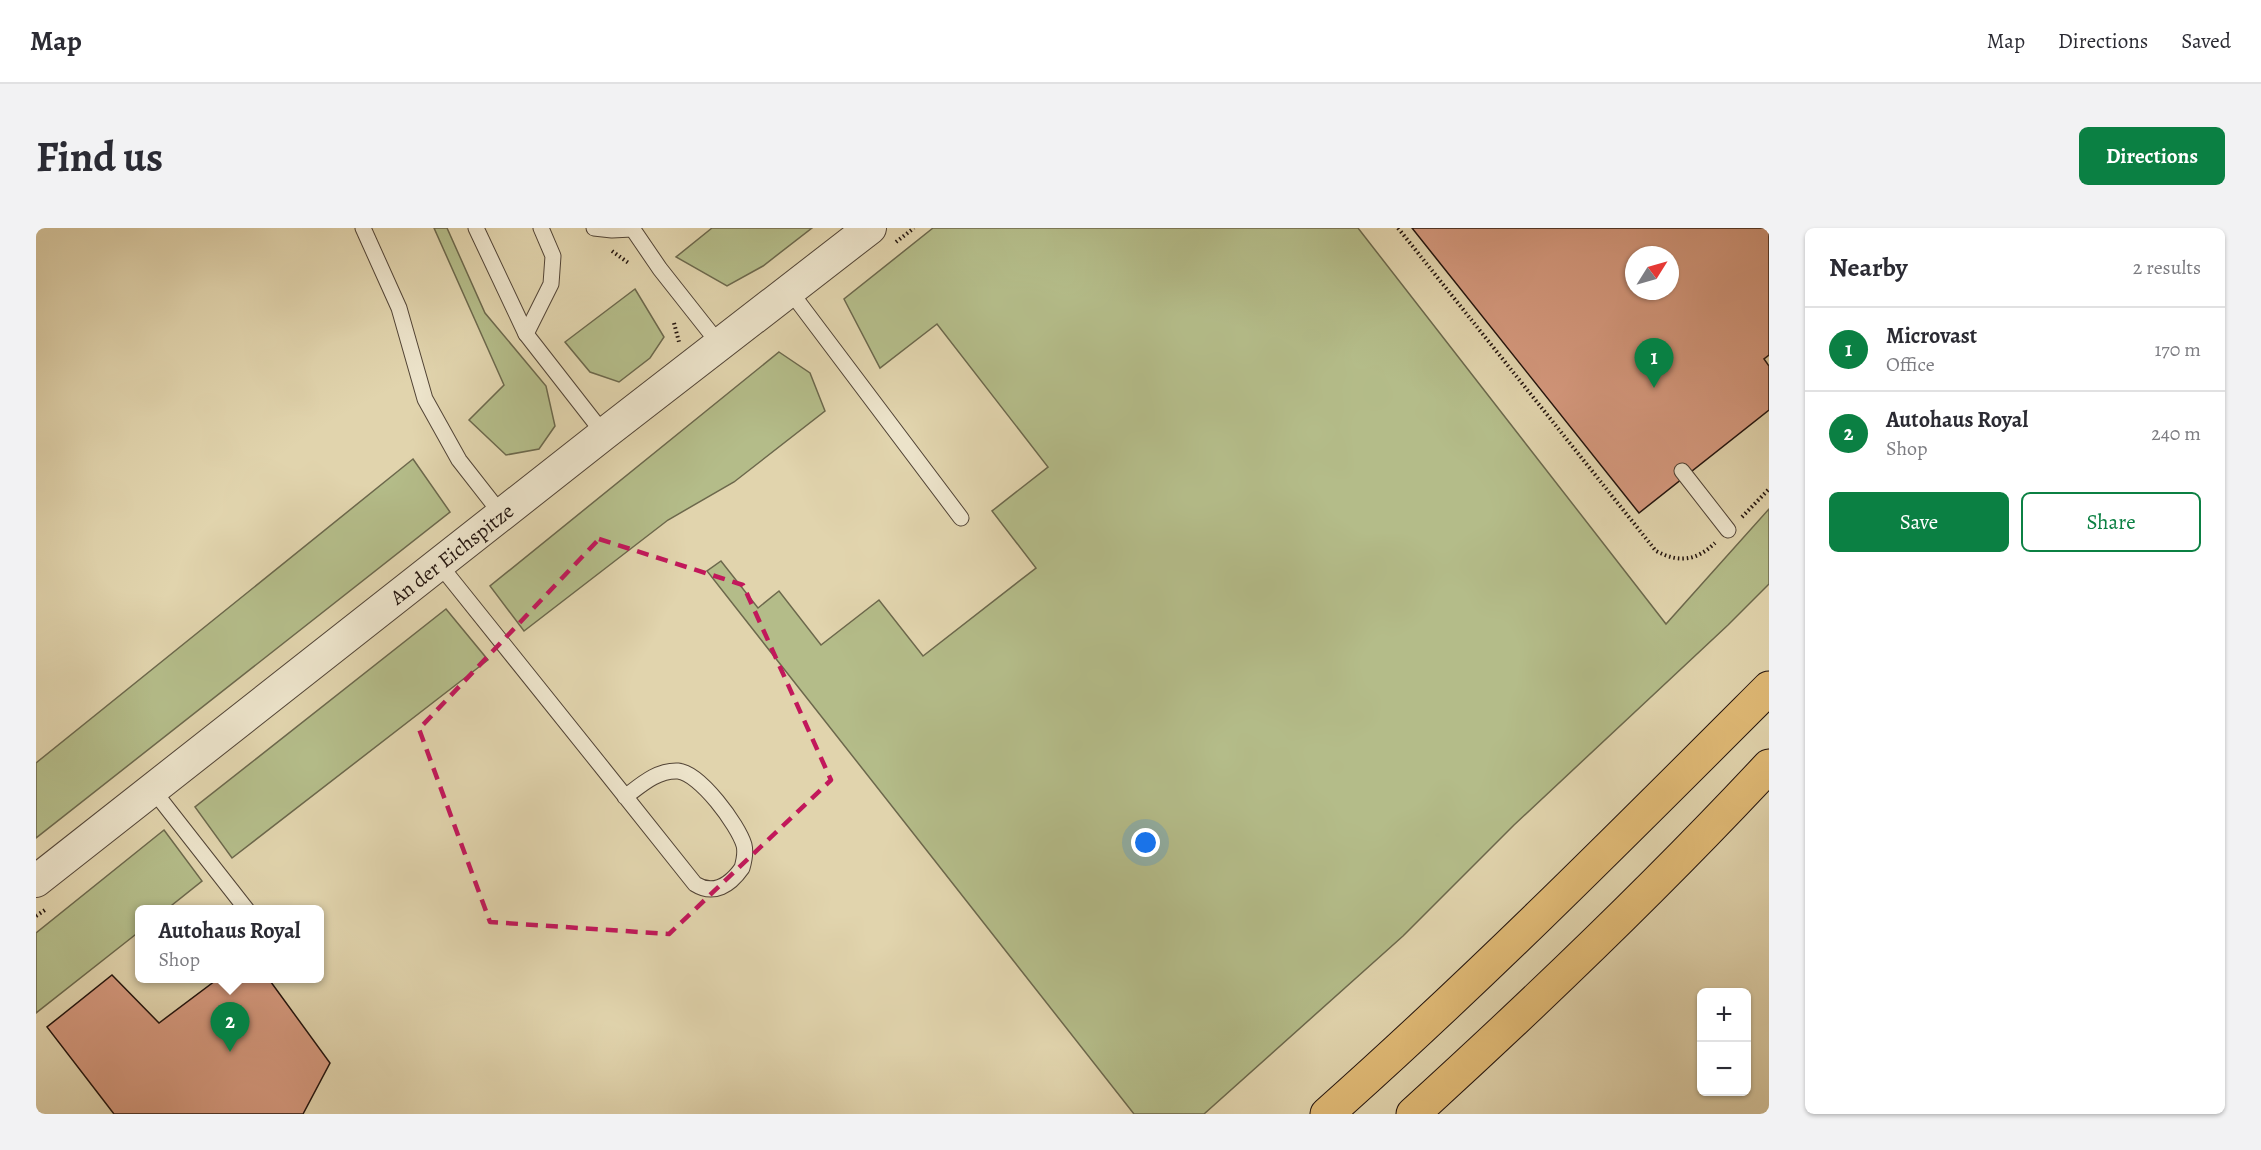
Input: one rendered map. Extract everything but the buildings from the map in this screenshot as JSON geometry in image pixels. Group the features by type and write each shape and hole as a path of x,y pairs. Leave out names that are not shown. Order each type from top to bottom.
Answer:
{"highway":[{"path":"1734,723 1769,680"},
{"path":"1327,1114 1500,955 1769,688"},
{"path":"1413,1114 1583,954 1717,822 1769,766"},
{"path":"1717,822 1769,785"}],"street":[{"name":"An der Eichspitze","path":"36,881 870,228"}],"lane":[{"path":"363,228 399,308 425,399 459,460 502,515"},
{"path":"476,228 526,334 604,434"},
{"path":"526,334 551,284 553,256 541,228"},
{"path":"594,228 612,230 632,228 660,269 720,345"},
{"path":"790,291 961,518"},
{"path":"1682,471 1728,530"},
{"path":"439,564 625,797 695,884 713,891 721,888 742,868 744,847 739,834 701,783 690,774 680,771 658,774 625,797"},
{"path":"153,789 244,905"}],"path":[{"path":"1398,228 1656,551 1670,558 1683,559 1698,556 1769,489"},
{"path":"605,248 634,268"},
{"path":"670,316 675,324 679,341 676,349 669,354 684,372"}],"highlighted area":[{"path":"599,539 743,585 831,780 669,934 490,922 419,729"}],"green space":[{"path":"434,228 447,228 485,313 546,386 555,426 539,449 506,455 469,420 504,385"},
{"path":"712,228 812,228 763,266 727,286 676,257"},
{"path":"933,228 1358,228 1666,624 1769,509 1769,584 1514,825 1403,936 1204,1114 1134,1114 707,571 721,561 758,608 779,591 821,645 879,600 923,656 1036,568 992,511 1048,467 937,324 880,368 844,299"},
{"path":"635,289 664,337 650,358 619,382 590,372 565,342"},
{"path":"779,352 810,373 825,411 734,482 668,520 524,631 490,586"},
{"path":"413,459 450,512 36,838 36,763"},
{"path":"446,609 488,660 232,858 195,807"},
{"path":"164,830 202,881 172,905 135,905 135,935 36,1013 36,933"}],"place":[{"name":"Microvast","path":"1654,388"},
{"name":"Autohaus Royal","path":"230,1052"}]}
